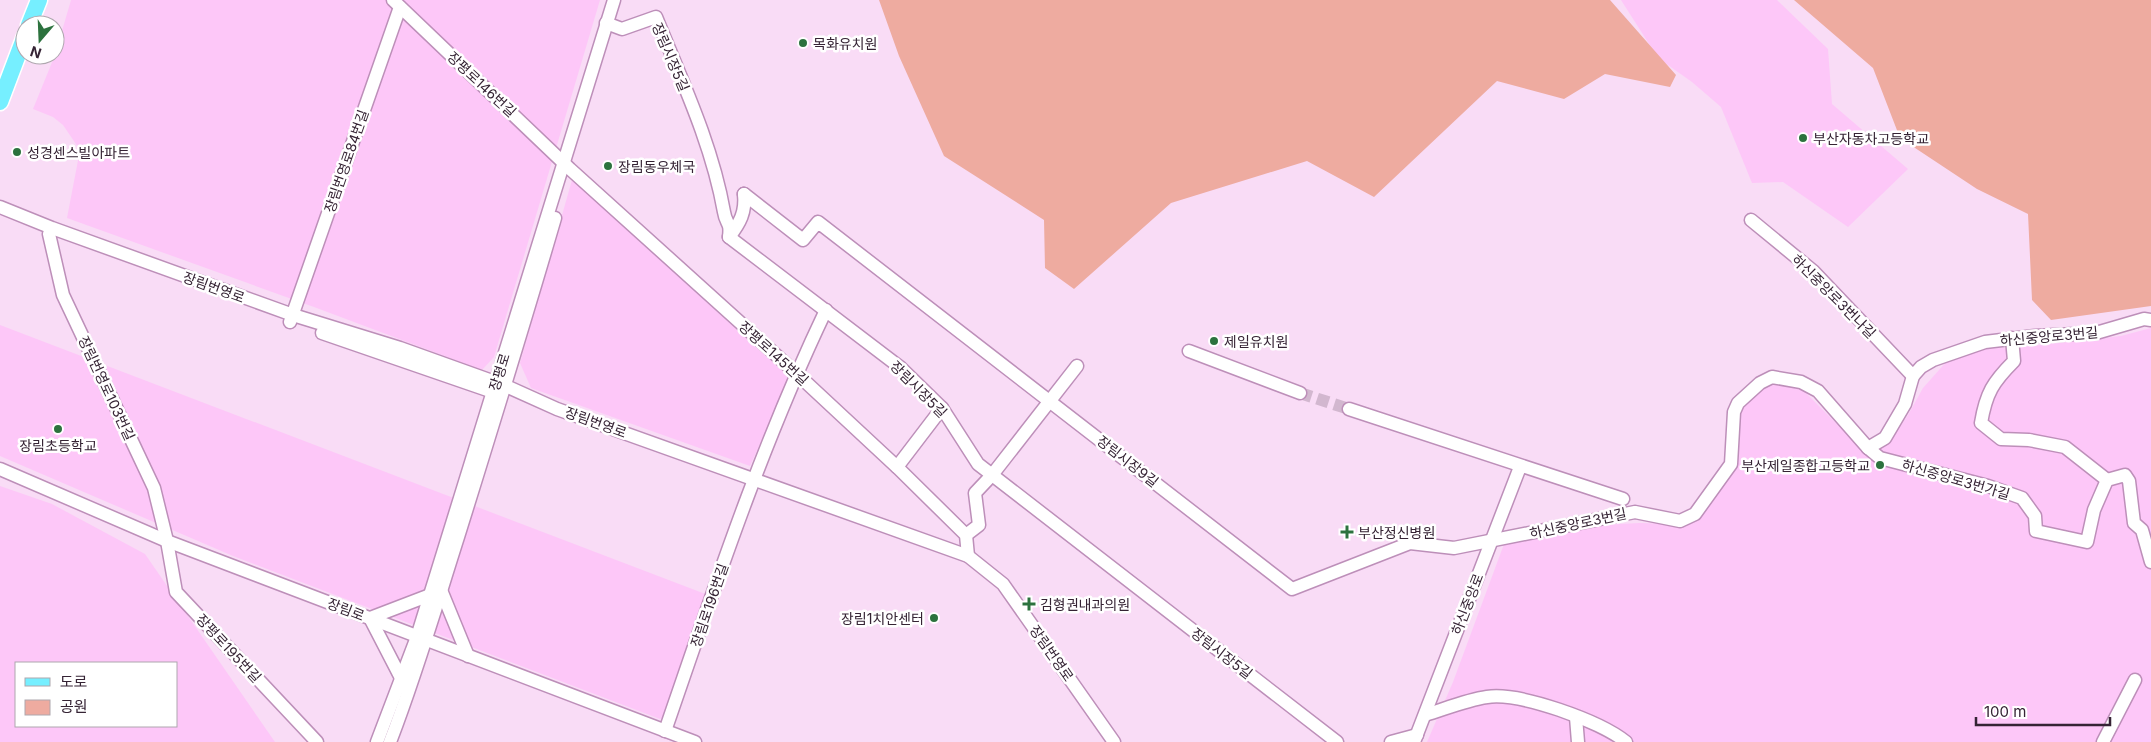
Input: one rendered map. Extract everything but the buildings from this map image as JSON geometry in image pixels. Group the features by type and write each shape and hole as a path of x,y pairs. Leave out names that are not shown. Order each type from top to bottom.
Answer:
{"main road":[{"path":"33,15 39,0"},
{"path":"0,102 15,62"}],"street":[{"name":"장평로","path":"390,742 403,709 421,638 610,25 614,0"},
{"name":"장평로","path":"610,25 622,0"},
{"name":"장평로146번길","path":"396,3 567,165"},
{"name":"장림번영로84번길","path":"292,319 396,3"},
{"name":"장림시장5길","path":"610,25 622,29 656,17 713,164 725,217 731,225 730,237 901,368 942,408 978,464 1337,742"},
{"name":"장평로145번길","path":"567,165 796,373 897,467 966,535"},
{"name":"장림시장9길","path":"730,237 740,223 745,208 744,194 803,240 818,222 1292,589 1410,544 1454,548 1490,542"},
{"name":"장림번영로","path":"0,207 51,231"},
{"name":"장림번영로","path":"0,216 51,231 292,319 400,348 499,389 968,556 1004,584 1114,742"},
{"name":"하신중앙로3번나길","path":"1751,220 1813,271 1913,376"},
{"name":"장림번영로103번길","path":"51,231 63,295 154,488 167,541"},
{"name":"장림로196번길","path":"664,731 753,479 796,373 826,310"},
{"name":"하신중앙로3번길","path":"1913,376 1921,367 1933,360 1985,342 2012,338 2096,333 2144,319 2151,320"},
{"path":"2012,338 2014,361 1997,378 1984,401 1981,423 2000,439 2029,440 2065,447 2107,480 2125,475 2129,482 2134,523 2142,530 2151,562"},
{"path":"1189,351 1300,393"},
{"path":"968,556 966,535 979,525 975,493 992,475 1077,366"},
{"path":"1868,448 1885,438 1905,404 1913,376"},
{"name":"하신중앙로3번길","path":"1490,542 1635,512 1680,520 1695,514 1731,464 1734,412 1738,403 1760,383 1772,377 1801,382 1818,391 1868,448"},
{"path":"897,467 942,408"},
{"path":"1349,409 1622,500"},
{"name":"하신중앙로3번가길","path":"1868,448 1880,458 1988,486 2022,498 2035,516 2036,531 2088,542 2094,510 2107,480"},
{"name":"하신중앙로","path":"1415,738 1520,466"},
{"name":"장림로","path":"0,469 167,541 694,742"},
{"name":"장평로195번길","path":"167,541 176,592 317,742"},
{"path":"401,678 370,618 435,593 468,656"},
{"name":"장평로","path":"377,742 401,678 421,638"},
{"path":"2102,742 2135,680"},
{"path":"1424,715 1488,697 1522,698 1576,717 1618,735 1626,742"},
{"path":"1576,717 1578,742"},
{"path":"1390,742 1415,738"}],"shaded area":[{"path":"71,0 600,0 494,357 482,370 67,218 80,150 63,125 53,117 33,109 51,65 65,65 65,21"},
{"name":"부산자동차고등학교","path":"1621,0 1777,0 1828,49 1832,104 1908,169 1848,227 1783,182 1752,183 1721,107 1692,82 1658,58"},
{"path":"572,180 790,378 750,466 531,388 520,363"},
{"path":"0,325 708,595 664,717 660,719 233,556 0,456"},
{"path":"2151,328 2151,742 1427,742 1453,682 1504,544 1585,526 1639,523 1677,524 1733,465 1740,408 1761,389 1774,381 1786,382 1802,389 1865,452 1890,441 1908,415 1923,388 1947,361 1979,349 2022,347 2121,336"},
{"path":"0,486 52,504 145,554 275,742 0,742"}],"green space":[{"path":"879,0 1610,0 1676,75 1670,87 1605,74 1564,99 1497,81 1374,197 1307,161 1171,203 1074,289 1045,268 1044,220 944,156 899,56"},
{"path":"1794,0 2151,0 2151,306 2051,320 2032,300 2028,214 1977,189 1900,138 1873,68"}],"tunnel":[{"path":"1300,393 1349,409"}],"place":[{"name":"목화유치원","path":"803,43"},
{"name":"부산자동차고등학교","path":"1803,138"},
{"name":"성경센스빌아파트","path":"17,152"},
{"name":"장림동우체국","path":"608,166"},
{"name":"제일유치원","path":"1214,341"},
{"name":"장림초등학교","path":"58,429"},
{"name":"부산제일종합고등학교","path":"1880,465"},
{"name":"부산정신병원","path":"1347,532"},
{"name":"김형권내과의원","path":"1029,604"},
{"name":"장림1치안센터","path":"934,618"}]}
